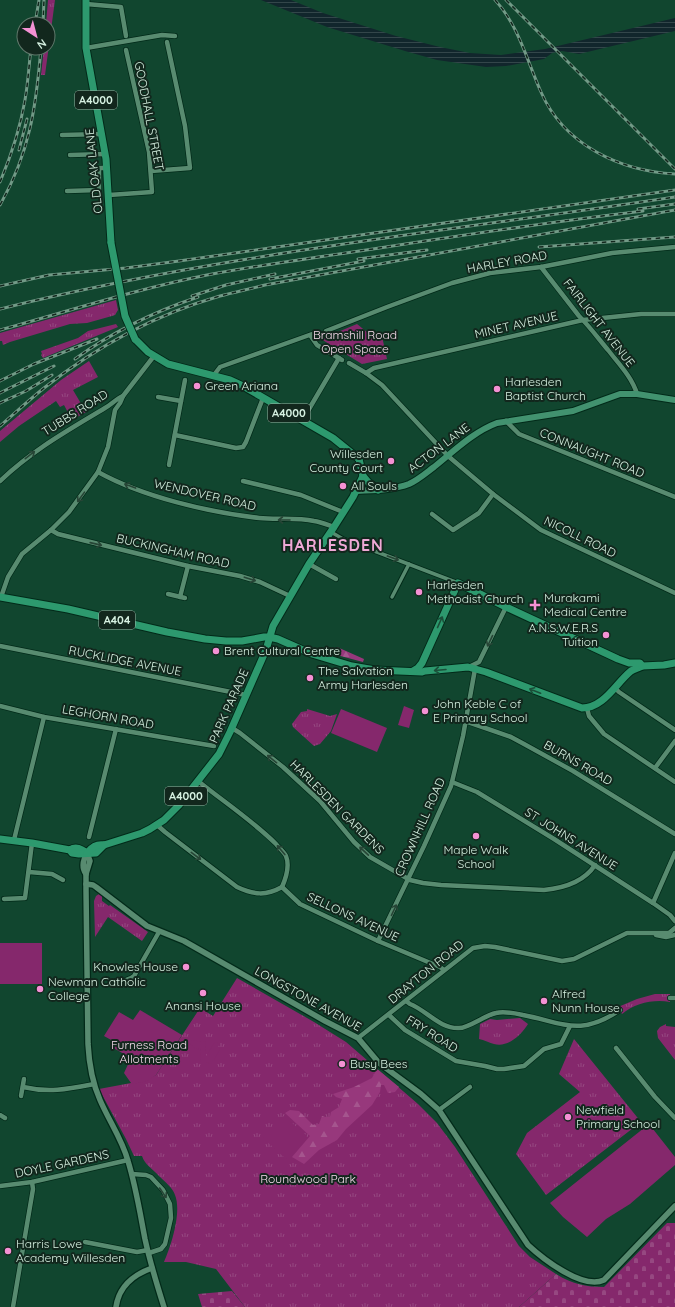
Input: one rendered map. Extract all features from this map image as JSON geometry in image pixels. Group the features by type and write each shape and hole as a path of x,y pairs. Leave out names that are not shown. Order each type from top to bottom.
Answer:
{"main road":[{"name":"OLD OAK LANE","path":"86,2 86,48 105,154 109,195 111,243 125,316 136,339 154,356"},
{"name":"A4000","path":"154,356 168,364 230,380 334,438 359,459 363,476"},
{"name":"ACTON LANE","path":"357,491 378,490 403,486 411,483 448,456 471,436 486,427 497,423 573,411 620,394 637,394 675,400"},
{"path":"333,530 357,491 363,476 378,490"},
{"name":"PARK PARADE","path":"87,853 104,845 142,833 157,825 174,810 198,781 222,748 232,728 266,650 273,626 309,564 333,530"},
{"path":"413,671 422,663 458,583 595,649 629,662 640,664 642,666"},
{"name":"A404","path":"1,597 68,609 167,632 205,639 242,641 264,636 278,639 312,654 352,666 375,670 418,672 468,667 486,672 582,708 587,708"},
{"path":"629,662 631,671"},
{"path":"422,663 425,671"},
{"path":"587,708 597,704 631,671 642,666 675,663"},
{"name":"A4000","path":"0,839 70,850 72,853 76,854 87,853"}],"street":[{"path":"86,2 121,7 126,36"},
{"path":"86,48 162,35 175,36"},
{"path":"151,171 190,168 185,126 167,42"},
{"name":"GOODHALL STREET","path":"109,195 152,192 148,152 126,50"},
{"path":"62,135 102,134"},
{"path":"70,155 105,154"},
{"path":"67,191 99,190 99,168 107,168"},
{"name":"HARLEY ROAD","path":"326,331 452,283 494,272 541,267 612,253 675,247"},
{"name":"FAIRLIGHT AVENUE","path":"541,267 627,375 634,385 637,394"},
{"name":"MINET AVENUE","path":"366,373 374,368 583,320 641,314 675,314"},
{"path":"214,375 220,367 313,334 317,345 341,359 302,421"},
{"name":"TUBBS ROAD","path":"0,481 29,456 55,437 123,396 154,356"},
{"name":"NICOLL ROAD","path":"349,363 366,373 390,392 448,456 492,494 548,534 675,593"},
{"path":"169,465 185,380"},
{"path":"1,597 8,576 22,554 51,530 69,512 98,472 108,447 115,410 123,396"},
{"path":"158,398 181,401"},
{"path":"175,435 236,448 243,447 263,398"},
{"name":"CONNAUGHT ROAD","path":"506,421 519,434 675,497"},
{"name":"WENDOVER ROAD","path":"98,472 126,485 188,504 240,516 272,520 313,520 333,530"},
{"path":"243,481 301,495 343,512"},
{"path":"432,514 453,530 479,513 492,494"},
{"name":"BUCKINGHAM ROAD","path":"51,530 58,534 188,566 240,576 260,582 290,596"},
{"path":"333,530 343,539 458,583"},
{"path":"309,564 336,579"},
{"path":"392,597 409,564"},
{"path":"168,594 183,597 188,566"},
{"path":"468,667 479,662 506,607"},
{"name":"RUCKLIDGE AVENUE","path":"0,646 246,695"},
{"name":"CROWNHILL ROAD","path":"378,941 452,782 475,669"},
{"path":"615,688 675,730"},
{"name":"LEGHORN ROAD","path":"0,706 44,717 214,746"},
{"path":"587,708 589,716 604,734 675,782"},
{"path":"14,840 44,717"},
{"name":"BURNS ROAD","path":"465,721 511,737 584,778 675,834"},
{"name":"HARLESDEN GARDENS","path":"232,728 283,767 320,801 354,842 370,857 408,879 423,884 544,890 557,888 575,882 588,874 595,865"},
{"path":"89,837 116,729"},
{"path":"655,768 675,741"},
{"path":"157,825 237,887 258,894 270,892 282,887 286,879 287,866 286,857 282,851 258,828 198,781"},
{"name":"ST JOHNS AVENUE","path":"452,782 477,792 494,802 653,903 670,915 675,921"},
{"path":"4,899 25,898 32,843"},
{"path":"87,853 83,860 83,870 86,874 89,1063 100,1101 122,1143 128,1160 141,1213 148,1252 164,1307"},
{"path":"653,903 675,853"},
{"path":"29,872 52,874 63,880"},
{"name":"LONGSTONE AVENUE","path":"86,887 100,890 147,926 184,941 325,1021 358,1038 379,1063 421,1094 439,1110 528,1245 539,1255 567,1273 581,1280 595,1282 604,1280 675,1206"},
{"name":"SELLONS AVENUE","path":"282,887 300,904 444,970"},
{"name":"DRAYTON ROAD","path":"652,934 668,933 675,928"},
{"path":"126,980 134,976 160,932"},
{"name":"DRAYTON ROAD","path":"358,1038 473,948 484,946 495,947 562,961 574,959 627,933 635,932 662,936 675,935"},
{"path":"406,1001 447,1026 460,1028 495,1013 508,1012 570,1026 594,1023 608,1018 620,1010"},
{"name":"FRY ROAD","path":"388,1015 405,1030 456,1061 497,1069 524,1066 544,1049 561,1044 570,1026"},
{"path":"616,1048 655,1097 675,1118"},
{"path":"21,1096 24,1079"},
{"path":"23,1087 53,1091 94,1084"},
{"path":"439,1110 470,1087"},
{"path":"0,1115 5,1118"},
{"name":"DOYLE GARDENS","path":"0,1186 32,1182 128,1160"},
{"path":"85,1242 137,1252 148,1252 161,1249 165,1244 172,1218 170,1204 163,1190 151,1177 132,1174"},
{"path":"13,1307 33,1189 32,1182"},
{"path":"116,1307 121,1291 128,1282 152,1268"}],"green space":[{"path":"48,0 55,0 53,16 47,16"},
{"path":"43,56 48,56 45,75 41,75"},
{"path":"116,300 118,310 115,315 87,323 70,324 3,345 2,341 0,341 0,333"},
{"path":"116,324 118,327 43,358 41,355 41,351 78,338 88,331"},
{"name":"Bramshill Road Open Space","path":"357,324 373,337 381,332 387,359 362,364 321,339"},
{"path":"89,361 98,377 73,390 86,412 72,420 64,405 60,407 56,401 19,426 0,442 0,431 61,380"},
{"path":"337,647 364,659 363,662 333,654"},
{"path":"404,706 414,710 409,728 398,725"},
{"path":"307,709 330,716 337,714 331,731 320,744 314,746 293,727 292,724 301,712 307,711"},
{"path":"341,709 387,728 377,752 331,733"},
{"path":"99,894 102,896 102,901 148,932 142,941 108,917 95,937 94,901 96,896"},
{"path":"0,943 42,943 42,984 0,984"},
{"name":"Roundwood Park","path":"237,978 346,1042 418,1104 437,1123 455,1147 519,1246 530,1257 556,1274 519,1307 245,1307 216,1269 186,1262 164,1262 175,1229 177,1202 175,1195 168,1185 147,1164 142,1156 134,1156 99,1089 137,1083 156,1075 200,1008 213,1016"},
{"path":"655,994 670,994 670,1002 658,1001 645,1003 633,1007 622,1014 618,1007 637,999"},
{"name":"Furness Road Allotments","path":"140,1010 182,1035 156,1075 144,1082 131,1083 124,1073 131,1058 110,1046 113,1041 104,1036 119,1012 133,1020"},
{"path":"520,1018 528,1024 514,1040 499,1045 479,1039 480,1024 490,1019 497,1020"},
{"path":"666,1024 666,1026 675,1027 675,1060 658,1038 657,1031 660,1027"},
{"path":"574,1039 641,1122 546,1195 516,1154 527,1133 580,1092 559,1074"},
{"path":"194,1040 200,1042 205,1041 206,1056 215,1042 220,1044 218,1047 220,1048 211,1064 201,1062 200,1048 199,1047 198,1050 190,1043"},
{"path":"377,1069 399,1087 395,1092 388,1093 384,1085 381,1085 380,1092 372,1105 346,1129 337,1140 319,1150 304,1164 292,1157 310,1136 285,1113 290,1110 299,1111 313,1125 319,1124 322,1116 330,1117 331,1112 339,1107 342,1099 333,1094 354,1087 372,1078"},
{"path":"284,1116 307,1136 286,1159 263,1138"},
{"path":"649,1124 675,1157 675,1165 630,1204 606,1219 587,1237 563,1217 550,1203"},
{"path":"667,1223 675,1223 675,1307 519,1307 556,1274 579,1284 604,1287"},
{"path":"232,1291 245,1307 202,1307 198,1294"}],"water":[{"path":"261,0 291,0 323,13 396,36 470,53 501,55 545,49 675,18 675,31 579,54 562,51 552,53 544,59 506,66 486,67 437,60 405,51 327,27"}],"railway":[{"path":"36,16 39,0"},
{"path":"43,16 44,0"},
{"path":"495,0 503,10 516,32 541,92 551,111 564,127 596,152 614,161 654,172 675,174"},
{"path":"506,0 675,169"},
{"path":"0,182 21,121 30,56"},
{"path":"0,205 25,148 34,110 40,56"},
{"path":"19,150 27,119"},
{"path":"0,286 49,275 126,268 179,261 675,190"},
{"path":"0,309 167,273 252,258 675,197"},
{"path":"638,209 675,204"},
{"path":"0,426 44,388 85,359 128,333 196,303 265,285 675,210"},
{"path":"0,330 129,294 207,275 482,233 643,211"},
{"path":"539,247 675,237"},
{"path":"358,259 427,250"},
{"path":"270,279 364,261"},
{"path":"192,296 226,285 275,274"},
{"path":"75,359 104,340 134,324 166,309 198,297"},
{"path":"0,381 34,364 97,339"},
{"path":"0,393 54,366"},
{"path":"0,403 26,391 52,375"}],"place":[{"name":"Green Ariana","path":"197,386"},
{"name":"Harlesden Baptist Church","path":"497,389"},
{"name":"Willesden County Court","path":"391,461"},
{"name":"All Souls","path":"343,486"},
{"name":"Harlesden Methodist Church","path":"419,592"},
{"name":"Murakami Medical Centre","path":"535,605"},
{"name":"A.N.S.W.E.R.S Tuition","path":"606,635"},
{"name":"Brent Cultural Centre","path":"216,651"},
{"name":"The Salvation Army Harlesden","path":"310,678"},
{"name":"John Keble C of E Primary School","path":"425,711"},
{"name":"Maple Walk School","path":"476,836"},
{"name":"Knowles House","path":"186,967"},
{"name":"Newman Catholic College","path":"40,989"},
{"name":"Anansi House","path":"203,993"},
{"name":"Alfred Nunn House","path":"544,1001"},
{"name":"Busy Bees","path":"342,1064"},
{"name":"Newfield Primary School","path":"568,1117"},
{"name":"Harris Lowe Academy Willesden","path":"8,1251"}],"district":[{"name":"HARLESDEN","path":"333,545"}]}
